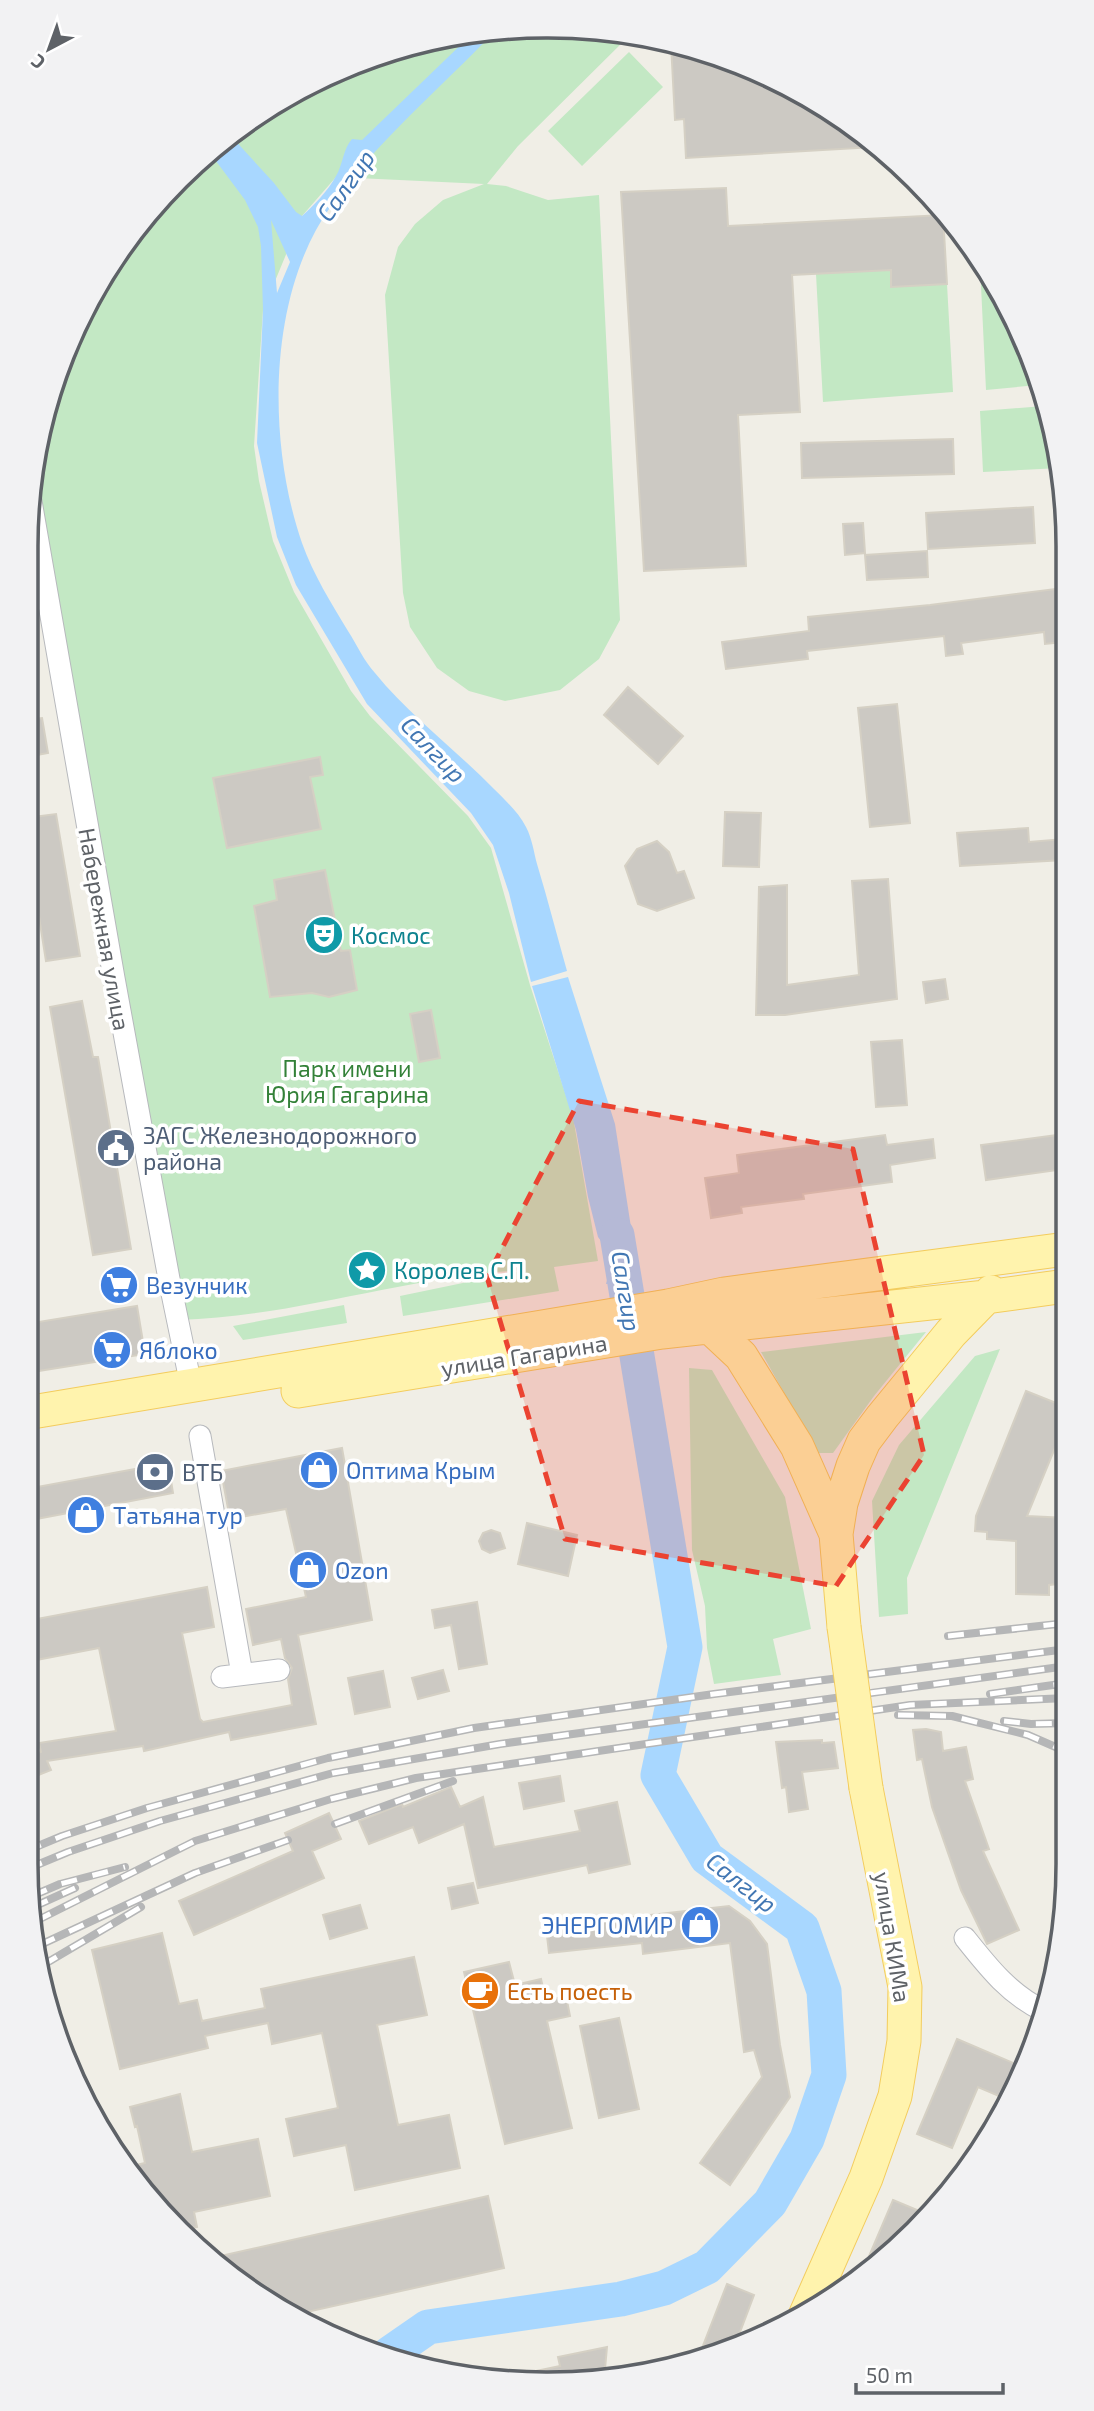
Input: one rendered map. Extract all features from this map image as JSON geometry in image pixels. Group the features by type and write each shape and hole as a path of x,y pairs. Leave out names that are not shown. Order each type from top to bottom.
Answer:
{"main road":[{"name":"улица Гагарина","path":"38,1434 669,1319 724,1294 1050,1251"},
{"path":"836,1534 841,1503 864,1441 942,1343 986,1297 1050,1251"},
{"name":"улица Гагарина","path":"669,1319 710,1327 1056,1287"},
{"path":"710,1327 741,1356 790,1436 809,1471 836,1534"},
{"name":"улица Гагарина","path":"38,1410 189,1375 590,1332"},
{"name":"улица КИМа","path":"813,2297 870,2166 895,2096 904,2041 904,1975 866,1788 844,1627 836,1534"}],"street":[{"name":"Набережная улица","path":"38,543 114,978 189,1375"},
{"path":"200,1437 232,1676 279,1670"},
{"path":"965,1938 996,1977 1024,2001 1035,2006"}],"highlighted area":[{"path":"579,1101 853,1149 924,1455 836,1586 565,1539 487,1277"}],"green space":[{"name":"Парк имени Юрия Гагарина","path":"547,38 621,44 518,146 487,184 506,186 548,200 599,195 620,620 599,659 560,690 505,701 469,691 437,668 410,627 403,593 385,295 398,247 415,224 443,200 484,184 336,177 302,216 263,310 254,446 273,541 294,592 351,691 370,716 468,816 491,848 530,985 573,1117 598,1261 554,1267 559,1291 403,1316 400,1296 526,1270 482,1273 266,1312 179,1320 41,500 48,448 65,384 91,322 124,264 144,237 187,187 264,124 352,77 384,65 448,48"},
{"path":"629,52 663,87 582,166 548,131"},
{"path":"891,270 892,287 947,284 953,392 823,402 816,274"},
{"path":"981,282 1003,322 1030,386 986,390"},
{"path":"1036,407 1049,469 983,472 980,411"},
{"path":"344,1305 347,1323 243,1340 233,1326"},
{"path":"926,1332 874,1396 833,1453 818,1453 761,1352"},
{"path":"1000,1349 907,1578 908,1614 879,1617 872,1501 899,1445 975,1356"},
{"path":"689,1368 712,1370 785,1497 811,1629 773,1639 781,1675 714,1684 707,1648 705,1606 692,1550"}],"water":[{"path":"483,43 368,159 331,206 310,242 295,282 284,325 279,370 279,415 283,460 302,543 311,566 361,653 403,704 507,802 528,831 567,971 531,982 509,893 493,845 471,813 367,704 296,585 277,537 257,443 263,310 261,246 258,227 245,200 216,161 238,143 302,216 333,182 352,139 362,140 459,46","holes":["271,220 290,262 277,293"]},
{"path":"568,977 615,1124 639,1279 606,1284 611,1254 598,1237 576,1130 532,986"}],"building":[{"path":"672,54 710,65 772,91 830,124 862,148 686,158 684,119 675,120"},
{"path":"726,188 728,226 932,216 944,230 947,284 891,287 891,270 792,275 800,412 738,415 746,566 644,571 621,192"},
{"path":"953,439 954,474 802,478 801,443"},
{"path":"1033,507 1035,543 928,549 926,513"},
{"path":"863,523 865,553 845,555 843,524"},
{"path":"927,551 928,577 867,580 865,555"},
{"path":"1055,589 1056,643 1045,644 1044,632 961,643 963,654 946,656 944,636 807,651 808,659 726,669 722,642 809,631 808,617"},
{"path":"628,687 683,736 658,764 604,715"},
{"path":"897,704 910,823 870,827 858,708"},
{"path":"38,718 42,718 48,753 38,755"},
{"path":"320,757 323,775 310,777 321,829 227,848 213,778"},
{"path":"725,812 761,813 759,867 723,866"},
{"path":"56,814 80,956 46,961 38,911 38,816"},
{"path":"1028,828 1029,842 1056,840 1056,860 960,866 957,833"},
{"path":"657,841 669,852 677,873 684,871 694,898 657,911 638,904 625,866 637,849"},
{"path":"325,870 341,951 350,950 357,990 329,997 312,993 270,997 254,906 277,900 274,880"},
{"path":"888,879 897,999 785,1015 756,1015 759,887 787,885 787,985 859,975 852,881"},
{"path":"945,979 948,999 926,1003 923,982"},
{"path":"82,1001 93,1057 98,1057 131,1249 93,1255 50,1007"},
{"path":"431,1010 440,1058 419,1062 410,1014"},
{"path":"902,1040 907,1105 876,1107 871,1042"},
{"path":"885,1135 887,1145 933,1139 935,1158 890,1165 892,1182 803,1194 804,1199 741,1207 742,1213 711,1218 705,1178 739,1173 737,1155"},
{"path":"1056,1135 1056,1170 986,1180 981,1145"},
{"path":"137,1306 145,1354 38,1371 38,1322"},
{"path":"1026,1391 1056,1403 1056,1445 1027,1516 1056,1517 1056,1584 1049,1585 1049,1595 1016,1594 1016,1541 987,1539 987,1532 975,1531 976,1516"},
{"path":"342,1448 372,1620 298,1635 316,1724 231,1740 229,1732 144,1751 143,1746 47,1761 51,1770 38,1775 38,1753 41,1752 39,1743 116,1731 99,1648 38,1660 38,1619 207,1587 214,1627 182,1633 200,1719 203,1722 292,1705 288,1679 292,1668 285,1658 281,1639 253,1645 246,1609 306,1597 286,1509 230,1519 221,1471"},
{"path":"168,1463 173,1493 38,1519 38,1487"},
{"path":"527,1523 577,1535 568,1576 518,1564"},
{"path":"491,1530 500,1533 505,1548 490,1553 482,1549 479,1541 483,1533"},
{"path":"477,1602 487,1664 459,1669 451,1625 435,1628 432,1610"},
{"path":"443,1670 449,1691 418,1699 412,1678"},
{"path":"383,1671 390,1707 355,1714 348,1678"},
{"path":"913,1730 941,1732 943,1751 966,1747 973,1779 965,1781 989,1849 983,1851 1019,1930 987,1944 961,1890 932,1807 922,1759 917,1760"},
{"path":"822,1740 822,1743 834,1742 838,1768 802,1772 808,1809 789,1812 786,1787 782,1788 776,1742"},
{"path":"560,1776 564,1801 524,1809 519,1783"},
{"path":"451,1787 460,1807 483,1797 494,1847 580,1831 575,1811 617,1802 630,1864 589,1873 587,1865 478,1888 464,1824 419,1843 413,1827 369,1844 359,1821 402,1804 403,1807"},
{"path":"329,1813 341,1839 312,1851 324,1878 194,1935 179,1901 293,1851 285,1833"},
{"path":"473,1883 478,1903 452,1909 448,1888"},
{"path":"360,1905 367,1928 330,1939 323,1915"},
{"path":"729,1906 750,1921 767,1944 780,2045 790,2097 730,2185 700,2163 762,2077 754,2050 744,2052 730,1943 643,1954 642,1943 549,1953 546,1927"},
{"path":"162,1933 179,2004 197,2000 202,2021 265,2008 261,1989 414,1957 427,2015 377,2025 398,2125 449,2115 460,2168 355,2190 346,2145 294,2156 286,2119 338,2108 322,2033 272,2044 268,2023 205,2036 208,2048 120,2069 92,1950"},
{"path":"509,1962 515,1985 541,1979 546,2001 566,1996 570,2016 547,2021 572,2128 505,2144 464,1972"},
{"path":"619,2018 639,2109 599,2118 580,2026"},
{"path":"957,2039 1015,2064 999,2096 978,2087 952,2148 917,2134"},
{"path":"180,2094 192,2152 258,2139 270,2196 194,2212 197,2227 192,2228 137,2165 145,2163 130,2107"},
{"path":"488,2196 504,2268 307,2312 264,2287 223,2255"},
{"path":"893,2200 919,2211 907,2224 869,2257"},
{"path":"727,2284 754,2295 739,2335 702,2348"},
{"path":"607,2347 605,2369 533,2372 560,2366 558,2357"}],"waterway":[{"name":"Салгир","path":"396,2349 428,2327 621,2299 664,2288 707,2267 770,2203 807,2139 829,2075 824,1991 802,1928 707,1858 658,1775 685,1647 617,1235"}],"railway":[{"path":"948,1636 1056,1624"},
{"path":"38,1846 147,1808 328,1758 474,1728 1056,1650"},
{"path":"38,1864 160,1821 333,1773 500,1744 1056,1668"},
{"path":"990,1694 1056,1685"},
{"path":"42,1918 195,1841 331,1799 416,1778 910,1705 1056,1698"},
{"path":"898,1715 952,1716 1028,1735 1056,1747"},
{"path":"1004,1721 1056,1723"},
{"path":"335,1824 453,1781"},
{"path":"45,1943 195,1873 288,1840"},
{"path":"40,1893 60,1884 125,1867"},
{"path":"41,1904 75,1888"},
{"path":"48,1962 141,1907"}],"place":[{"name":"Космос","path":"324,935"},
{"name":"ЗАГС Железнодорожного района","path":"116,1148"},
{"name":"Королев С.П.","path":"367,1270"},
{"name":"Везунчик","path":"119,1285"},
{"name":"Яблоко","path":"112,1350"},
{"name":"Оптима Крым","path":"319,1470"},
{"name":"ВТБ","path":"155,1472"},
{"name":"Татьяна тур","path":"86,1515"},
{"name":"Ozon","path":"308,1570"},
{"name":"ЭНЕРГОМИР","path":"700,1925"},
{"name":"Есть поесть","path":"480,1991"}]}
